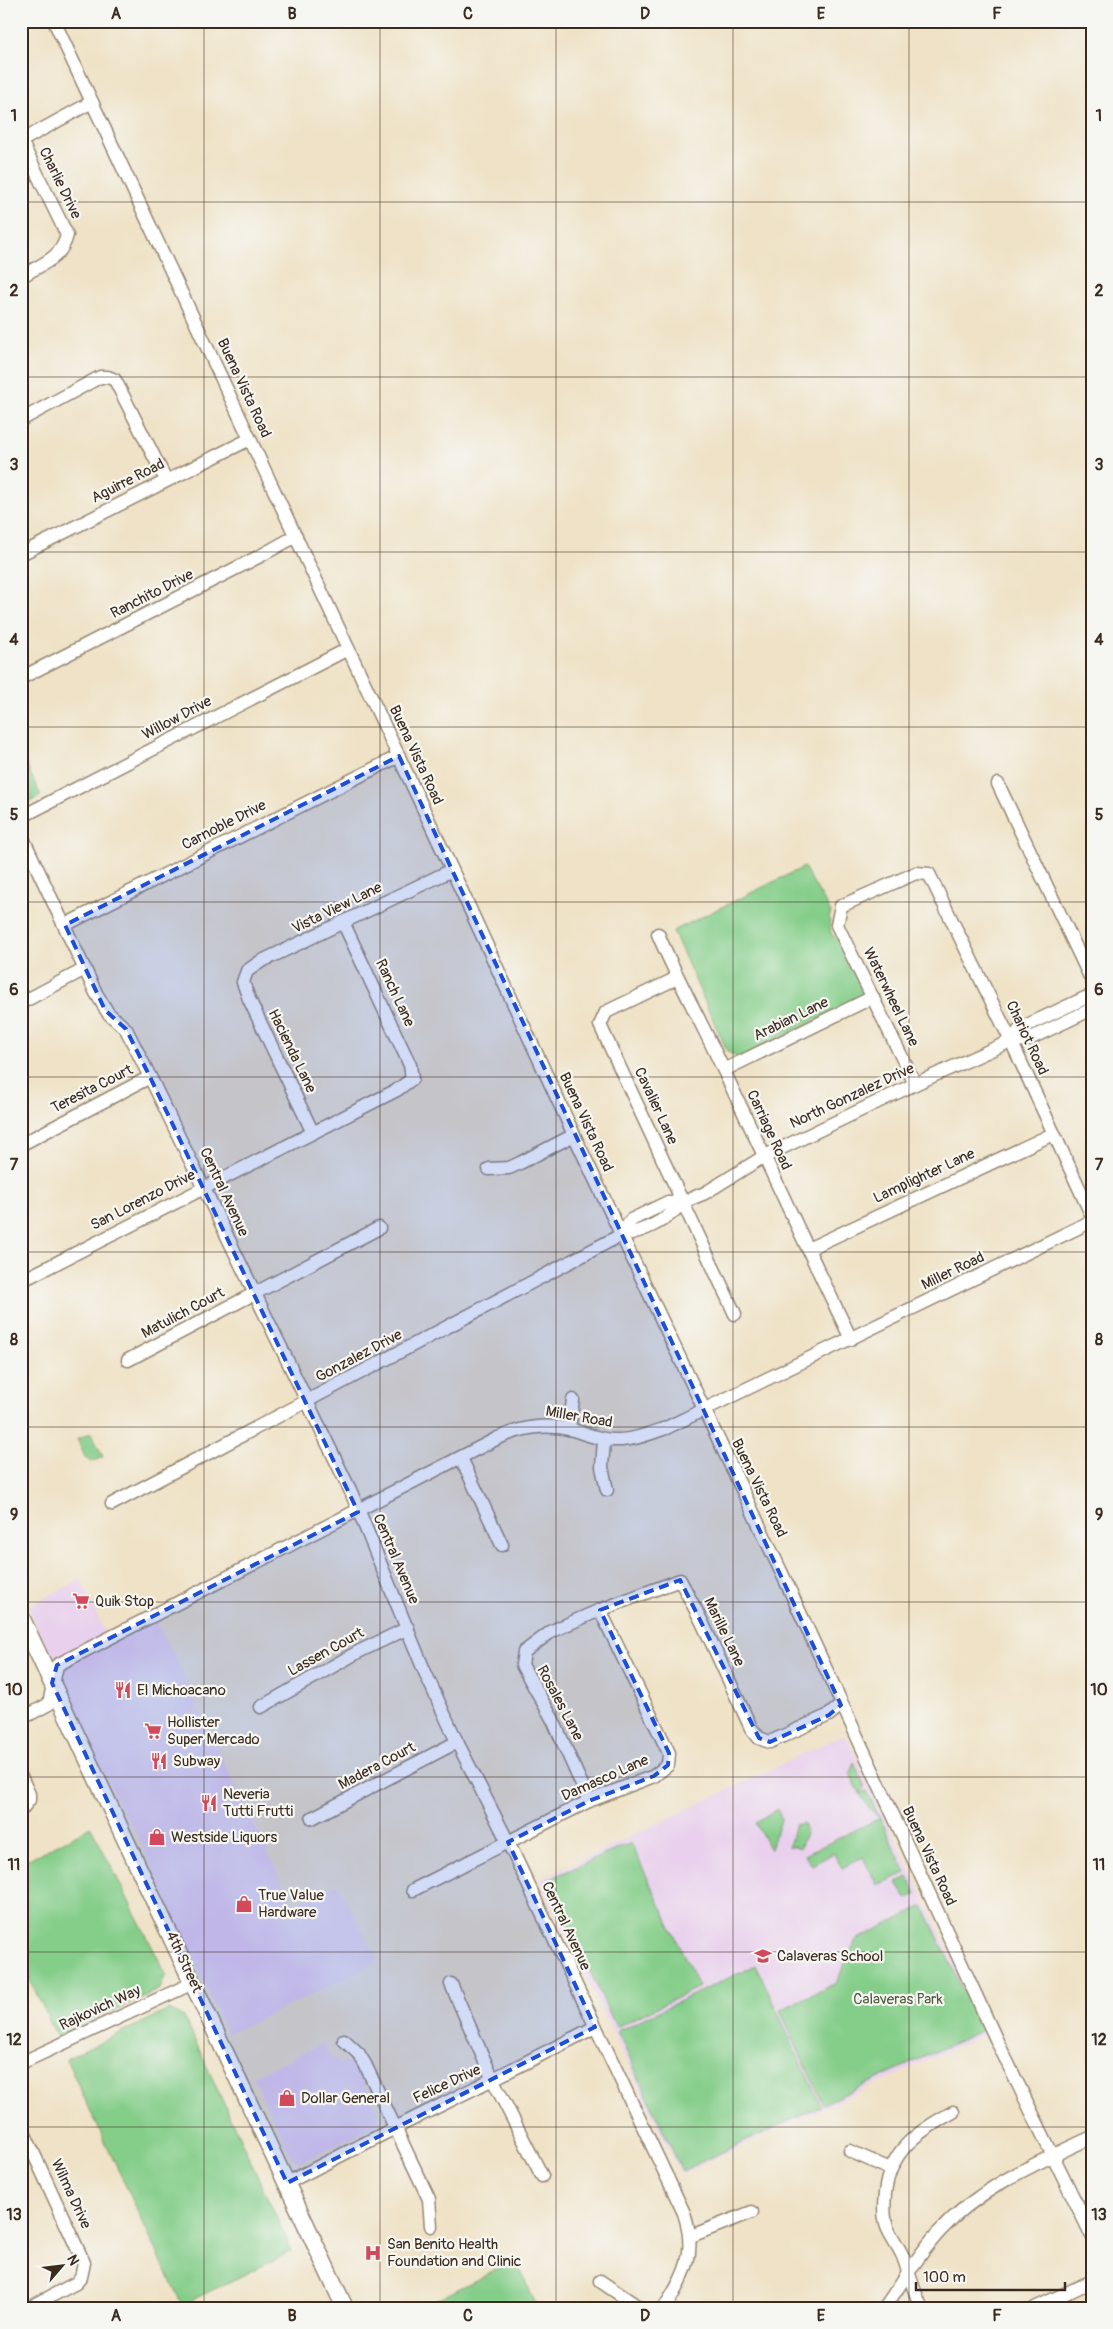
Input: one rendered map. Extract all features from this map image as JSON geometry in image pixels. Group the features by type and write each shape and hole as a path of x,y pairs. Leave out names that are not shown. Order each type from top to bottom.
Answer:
{"main road":[{"name":"4th Street","path":"21,1617 345,2308"}],"street":[{"name":"Buena Vista Road","path":"54,21 399,756 703,1411 774,1557 841,1705 1052,2156 1092,2236"},
{"path":"21,141 92,102"},
{"name":"Charlie Drive","path":"21,141 67,236 64,247 58,255 21,277"},
{"path":"21,420 100,377 108,377 115,380 166,480"},
{"name":"Aguirre Road","path":"21,554 250,439"},
{"name":"Ranchito Drive","path":"21,678 296,536"},
{"name":"Willow Drive","path":"21,817 348,649"},
{"name":"Carnoble Drive","path":"65,925 399,756"},
{"path":"998,784 1092,981"},
{"name":"Central Avenue","path":"21,834 105,1010 126,1029 307,1402 358,1512 457,1742 508,1842 684,2213 691,2236 689,2256 684,2275 664,2308"},
{"name":"Vista View Lane","path":"243,982 247,971 260,962 452,870"},
{"name":"Waterwheel Lane","path":"915,1084 837,925 841,906 916,873 929,874"},
{"name":"Chariot Road","path":"929,874 1011,1041 1092,1216"},
{"name":"Ranch Lane","path":"343,922 410,1065 412,1079"},
{"name":"Carriage Road","path":"658,934 677,978 724,1070 851,1339"},
{"path":"21,1003 85,970"},
{"name":"Cavalier Lane","path":"677,978 606,1012 600,1025 735,1314"},
{"name":"Hacienda Lane","path":"243,982 313,1133"},
{"name":"Arabian Lane","path":"724,1070 873,998"},
{"name":"North Gonzalez Drive","path":"1011,1041 1021,1028 1085,998 1092,998"},
{"name":"North Gonzalez Drive","path":"621,1235 636,1233 674,1214 684,1202 705,1192 763,1156 1011,1041 1027,1040 1092,1009"},
{"name":"Teresita Court","path":"22,1144 150,1077"},
{"name":"San Lorenzo Drive","path":"21,1280 397,1090 412,1079"},
{"name":"Lamplighter Lane","path":"808,1248 1053,1134"},
{"path":"489,1169 509,1168 574,1135"},
{"name":"Miller Road","path":"21,1719 49,1704 57,1665 358,1512 498,1438 526,1427 544,1426 569,1429 604,1440 628,1439 645,1435 703,1411 1092,1221"},
{"name":"Matulich Court","path":"128,1360 379,1228"},
{"name":"Gonzalez Drive","path":"112,1504 621,1235"},
{"path":"569,1429 573,1400"},
{"path":"604,1440 602,1467 607,1490"},
{"path":"461,1458 502,1545"},
{"name":"Marille Lane","path":"552,1631 600,1610 680,1580 702,1622 751,1728 759,1738 770,1742 829,1715 841,1705"},
{"name":"Damasco Lane","path":"413,1890 589,1801 654,1776 668,1765 669,1753 600,1610"},
{"name":"Lassen Court","path":"261,1707 358,1652 408,1628"},
{"name":"Rosales Lane","path":"552,1631 524,1652 522,1665 553,1720 589,1801"},
{"name":"Madera Court","path":"312,1818 457,1742"},
{"path":"21,1777 29,1794 24,1806"},
{"name":"Rajkovich Way","path":"21,2063 194,1983"},
{"path":"451,1984 494,2080 542,2176"},
{"name":"Felice Drive","path":"287,2183 396,2126 494,2080 595,2027"},
{"path":"344,2040 359,2054 396,2126 429,2199 431,2226"},
{"path":"922,2308 908,2270 887,2227 884,2202 890,2169 907,2143 917,2134 953,2112"},
{"name":"Wilma Drive","path":"21,2126 82,2254 84,2263 81,2277 66,2290 29,2308"},
{"path":"884,2308 908,2270 940,2230 967,2206 988,2190 1052,2156 1092,2138"},
{"path":"850,2151 890,2169"},
{"path":"691,2236 752,2212"},
{"path":"600,2281 640,2308"},
{"path":"1035,2308 1092,2281"}],"highlighted area":[{"path":"399,756 841,1705 829,1715 770,1742 759,1738 680,1580 600,1610 669,1753 668,1765 654,1776 589,1801 508,1842 595,2027 287,2183 52,1683 57,1665 358,1512 150,1077 126,1029 105,1010 65,925"}],"shaded area":[{"path":"81,1579 106,1635 151,1612 178,1663 191,1694 293,1905 337,1884 378,1960 320,1991 227,2034 138,1836 120,1807 27,1607"},
{"name":"Calaveras School","path":"845,1734 988,2032 681,2174 539,1880"},
{"path":"323,2043 329,2056 338,2062 354,2063 380,2116 377,2124 302,2162 293,2160 253,2076"}],"green space":[{"path":"21,754 41,796 21,806"},
{"path":"804,867 831,913 829,918 831,933 847,950 869,995 738,1058 727,1051 673,931"},
{"path":"91,1433 103,1457 92,1462 86,1459 77,1439"},
{"path":"854,1762 865,1787 860,1793 850,1773"},
{"path":"867,1791 879,1817 865,1802 860,1793"},
{"path":"778,1809 781,1820 770,1850 756,1823"},
{"path":"880,1818 906,1873 877,1885 863,1857 842,1868 834,1853 812,1865 804,1855"},
{"path":"803,1823 806,1833 800,1848 795,1846 788,1848 795,1825"},
{"path":"91,1827 166,1974 160,1989 57,2037 21,1961 21,1863"},
{"path":"631,1843 699,1987 616,2027 547,1880"},
{"path":"908,1877 916,1894 906,1899 897,1882"},
{"name":"Calaveras Park","path":"923,1906 982,2030 823,2104 780,2010 836,1983 856,1940"},
{"path":"756,1965 821,2106 682,2171 617,2031"},
{"path":"169,2010 184,2017 292,2251 182,2305 66,2059"},
{"path":"515,2260 538,2308 421,2308"}],"place":[{"name":"Quik Stop","path":"81,1601"},
{"name":"El Michoacano","path":"123,1690"},
{"name":"Hollister Super Mercado","path":"153,1731"},
{"name":"Subway","path":"159,1761"},
{"name":"Neveria Tutti Frutti","path":"209,1803"},
{"name":"Westside Liquors","path":"157,1837"},
{"name":"True Value Hardware","path":"244,1904"},
{"name":"Calaveras School","path":"763,1956"},
{"name":"Dollar General","path":"287,2098"},
{"name":"San Benito Health Foundation and Clinic","path":"373,2253"}]}
